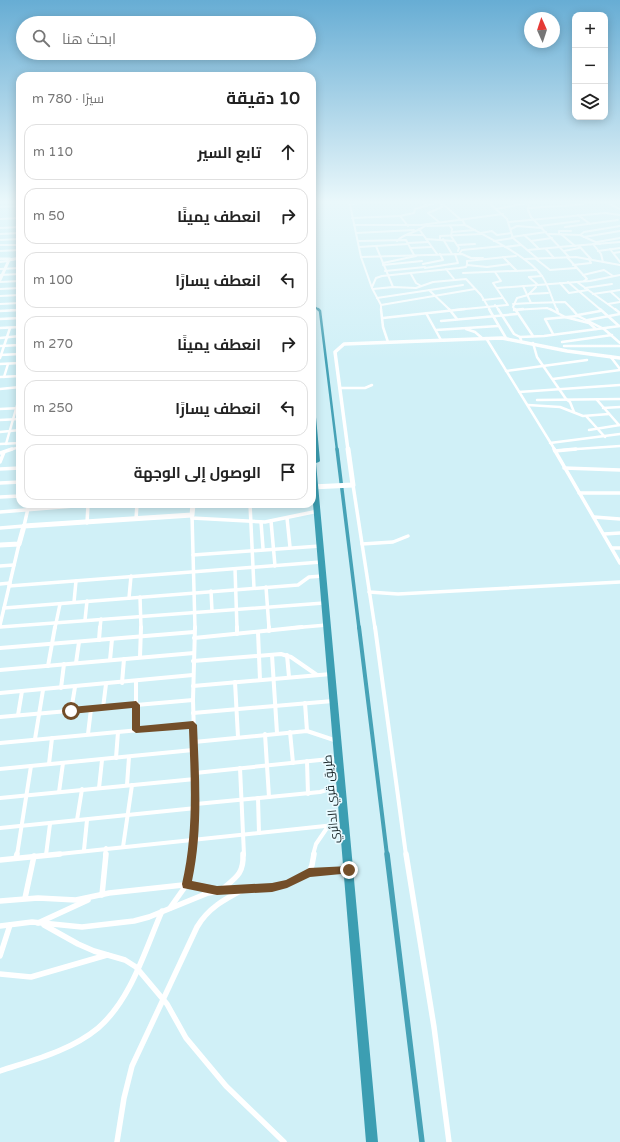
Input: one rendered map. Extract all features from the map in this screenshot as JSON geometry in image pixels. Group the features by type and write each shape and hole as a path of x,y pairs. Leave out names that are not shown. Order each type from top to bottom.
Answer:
{"highway":[{"name":"طريق قري الدائري","path":"316,495 372,1142"}],"street":[{"path":"360,253 372,288 381,305 383,327 388,342"},
{"path":"460,253 483,258"},
{"path":"513,253 537,270 542,276 548,293 558,313"},
{"path":"531,253 550,270 576,268"},
{"path":"550,253 554,258"},
{"path":"566,253 576,268 587,279 584,281"},
{"path":"585,253 590,259"},
{"path":"599,253 603,262"},
{"path":"614,253 620,263"},
{"path":"382,264 443,260 440,254"},
{"path":"361,257 455,254 458,263 426,269 411,274 376,278 372,288"},
{"path":"382,264 419,255"},
{"path":"419,255 426,269"},
{"path":"380,256 385,271 399,294"},
{"path":"467,265 467,261 483,258 517,256"},
{"path":"504,257 517,271"},
{"path":"521,258 537,259 568,257 620,263"},
{"path":"0,261 16,259"},
{"path":"573,264 591,263 590,259"},
{"path":"9,260 1,275 0,281 16,281"},
{"path":"474,260 479,265"},
{"path":"385,271 446,269 466,267 467,265 487,267 510,264"},
{"path":"495,266 496,272 501,281 493,282 507,304 513,307 547,308 566,317 589,323 596,330"},
{"path":"487,267 490,272"},
{"path":"0,269 16,268"},
{"path":"446,269 454,279"},
{"path":"463,273 537,270"},
{"path":"583,275 604,270 613,276"},
{"path":"1,275 16,274"},
{"path":"411,274 416,283 421,286"},
{"path":"497,288 576,282 620,275"},
{"path":"538,286 529,277 542,276"},
{"path":"408,288 454,279 466,279 476,289 506,338"},
{"path":"528,294 544,280"},
{"path":"568,282 620,327"},
{"path":"576,282 620,313"},
{"path":"560,283 569,293 588,290"},
{"path":"585,288 612,284"},
{"path":"377,298 463,286"},
{"path":"523,286 531,303"},
{"path":"372,288 394,287 429,290 450,310 457,319"},
{"path":"0,289 16,288"},
{"path":"381,305 437,297 476,289"},
{"path":"593,294 620,290"},
{"path":"608,304 620,300 611,292"},
{"path":"533,336 516,314 513,307 517,298 528,294 548,293"},
{"path":"0,296 15,296"},
{"path":"483,300 502,298"},
{"path":"590,301 600,299"},
{"path":"513,307 531,303 565,302 578,315 612,335 620,345"},
{"path":"0,304 16,304"},
{"path":"383,318 507,304"},
{"path":"495,305 514,334 521,338 533,343 567,351 620,358"},
{"path":"0,311 16,310"},
{"path":"7,319 9,311"},
{"path":"567,351 545,319 600,311"},
{"path":"426,313 441,340"},
{"path":"588,320 608,317 620,313"},
{"path":"441,321 516,314"},
{"path":"586,314 592,319"},
{"path":"0,319 16,318"},
{"path":"451,320 456,329"},
{"path":"436,330 498,326"},
{"path":"0,328 16,327"},
{"path":"449,1142 433,1021 410,880 378,644 353,485 335,352 338,348 347,344 484,338 521,338 620,327"},
{"path":"10,328 0,356 16,354"},
{"path":"464,328 476,332 484,338 506,371 528,405 620,563"},
{"path":"562,342 612,335"},
{"path":"0,338 16,336"},
{"path":"533,343 537,357 560,388 574,412"},
{"path":"0,346 16,345"},
{"path":"564,346 620,345"},
{"path":"553,379 620,370 610,356"},
{"path":"506,371 587,360"},
{"path":"0,364 16,363"},
{"path":"4,377 8,364"},
{"path":"0,377 16,376"},
{"path":"519,392 620,384"},
{"path":"340,388 365,388 372,385"},
{"path":"0,389 16,387"},
{"path":"537,400 590,398 597,400 620,399"},
{"path":"597,400 620,425"},
{"path":"528,405 571,405"},
{"path":"557,406 586,416 609,414"},
{"path":"603,408 620,407"},
{"path":"0,409 16,408"},
{"path":"6,444 16,415"},
{"path":"586,416 605,437"},
{"path":"0,420 14,419"},
{"path":"589,430 620,425"},
{"path":"0,432 16,430"},
{"path":"550,443 620,434"},
{"path":"0,444 16,443"},
{"path":"555,451 620,446"},
{"path":"0,453 16,448"},
{"path":"0,462 4,452"},
{"path":"0,469 16,468"},
{"path":"564,468 620,470"},
{"path":"0,483 16,482"},
{"path":"316,487 353,485"},
{"path":"579,493 620,493"},
{"path":"0,497 16,496"},
{"path":"0,512 47,508"},
{"path":"87,522 88,508"},
{"path":"136,519 137,508"},
{"path":"170,908 187,884 194,840 196,806 193,725 195,612 193,592 193,508"},
{"path":"250,508 254,588"},
{"path":"27,510 0,624 55,623 142,615 325,603"},
{"path":"0,528 136,519 192,517 261,522 318,511"},
{"path":"594,517 620,519"},
{"path":"287,518 290,547"},
{"path":"271,521 275,566"},
{"path":"261,522 263,548"},
{"path":"604,534 620,534"},
{"path":"362,544 390,542 408,536"},
{"path":"0,545 19,544"},
{"path":"193,555 263,548 320,546"},
{"path":"612,548 620,548"},
{"path":"0,584 76,581 322,562"},
{"path":"0,566 14,565"},
{"path":"235,569 237,634"},
{"path":"129,598 130,576"},
{"path":"4,608 193,592 298,585 309,577 323,576"},
{"path":"74,602 76,581"},
{"path":"369,592 398,594 620,582"},
{"path":"266,587 269,631"},
{"path":"211,591 212,611"},
{"path":"140,597 142,615 140,657"},
{"path":"85,620 88,601"},
{"path":"0,602 6,602"},
{"path":"48,666 55,623 60,604"},
{"path":"99,640 101,619"},
{"path":"194,638 327,625"},
{"path":"0,648 194,632"},
{"path":"258,632 260,680"},
{"path":"110,660 112,639"},
{"path":"76,663 79,642"},
{"path":"0,670 194,653"},
{"path":"272,655 277,733"},
{"path":"193,661 287,655 317,674"},
{"path":"287,655 289,677"},
{"path":"122,683 124,659"},
{"path":"61,688 64,664"},
{"path":"193,686 317,674 332,674"},
{"path":"0,693 136,682 193,675"},
{"path":"136,682 136,730"},
{"path":"235,682 238,737"},
{"path":"103,708 106,684"},
{"path":"71,711 75,687"},
{"path":"35,739 43,690"},
{"path":"18,715 22,691"},
{"path":"0,717 193,700"},
{"path":"193,713 334,701"},
{"path":"305,703 307,731"},
{"path":"88,734 90,709"},
{"path":"0,743 193,725"},
{"path":"194,742 307,731 314,732 338,742"},
{"path":"116,758 118,732"},
{"path":"290,732 293,763"},
{"path":"265,734 269,797"},
{"path":"49,764 52,738"},
{"path":"0,769 194,750"},
{"path":"124,847 128,816 129,757"},
{"path":"0,798 129,785 240,768 339,758"},
{"path":"99,788 102,760"},
{"path":"307,761 308,794"},
{"path":"59,792 63,763"},
{"path":"16,858 31,766"},
{"path":"218,891 240,873 244,866 240,768"},
{"path":"0,828 128,816 258,798 308,794 342,786"},
{"path":"77,820 82,789"},
{"path":"258,798 259,833"},
{"path":"84,850 87,820"},
{"path":"0,860 345,823"},
{"path":"46,855 50,824"},
{"path":"309,873 314,863 316,844 327,831 329,825"},
{"path":"102,895 106,848"},
{"path":"25,898 34,856"},
{"path":"0,926 41,924 82,927 122,923 149,917 218,891 281,886 309,873 349,870"},
{"path":"0,901 25,898 76,900 102,895 187,884 218,891"},
{"path":"117,1142 125,1092 132,1067 163,999 178,973 194,931 215,906 245,888"},
{"path":"41,924 91,898"},
{"path":"0,1072 53,1054 78,1042 98,1028 121,1001 129,987 136,967 162,911"},
{"path":"41,924 78,944 125,960 136,967 163,999 186,1038 226,1086 284,1142"},
{"path":"0,956 10,925"},
{"path":"0,974 31,977 107,955"}],"waterway":[{"path":"319,310 337,450"},
{"path":"337,449 359,628"},
{"path":"359,627 387,855"},
{"path":"387,854 422,1142"}],"route":[{"path":"71,711 136,705 136,730 193,725 196,808 192,859 187,884 217,891 272,887 287,884 309,873 349,870"}]}
